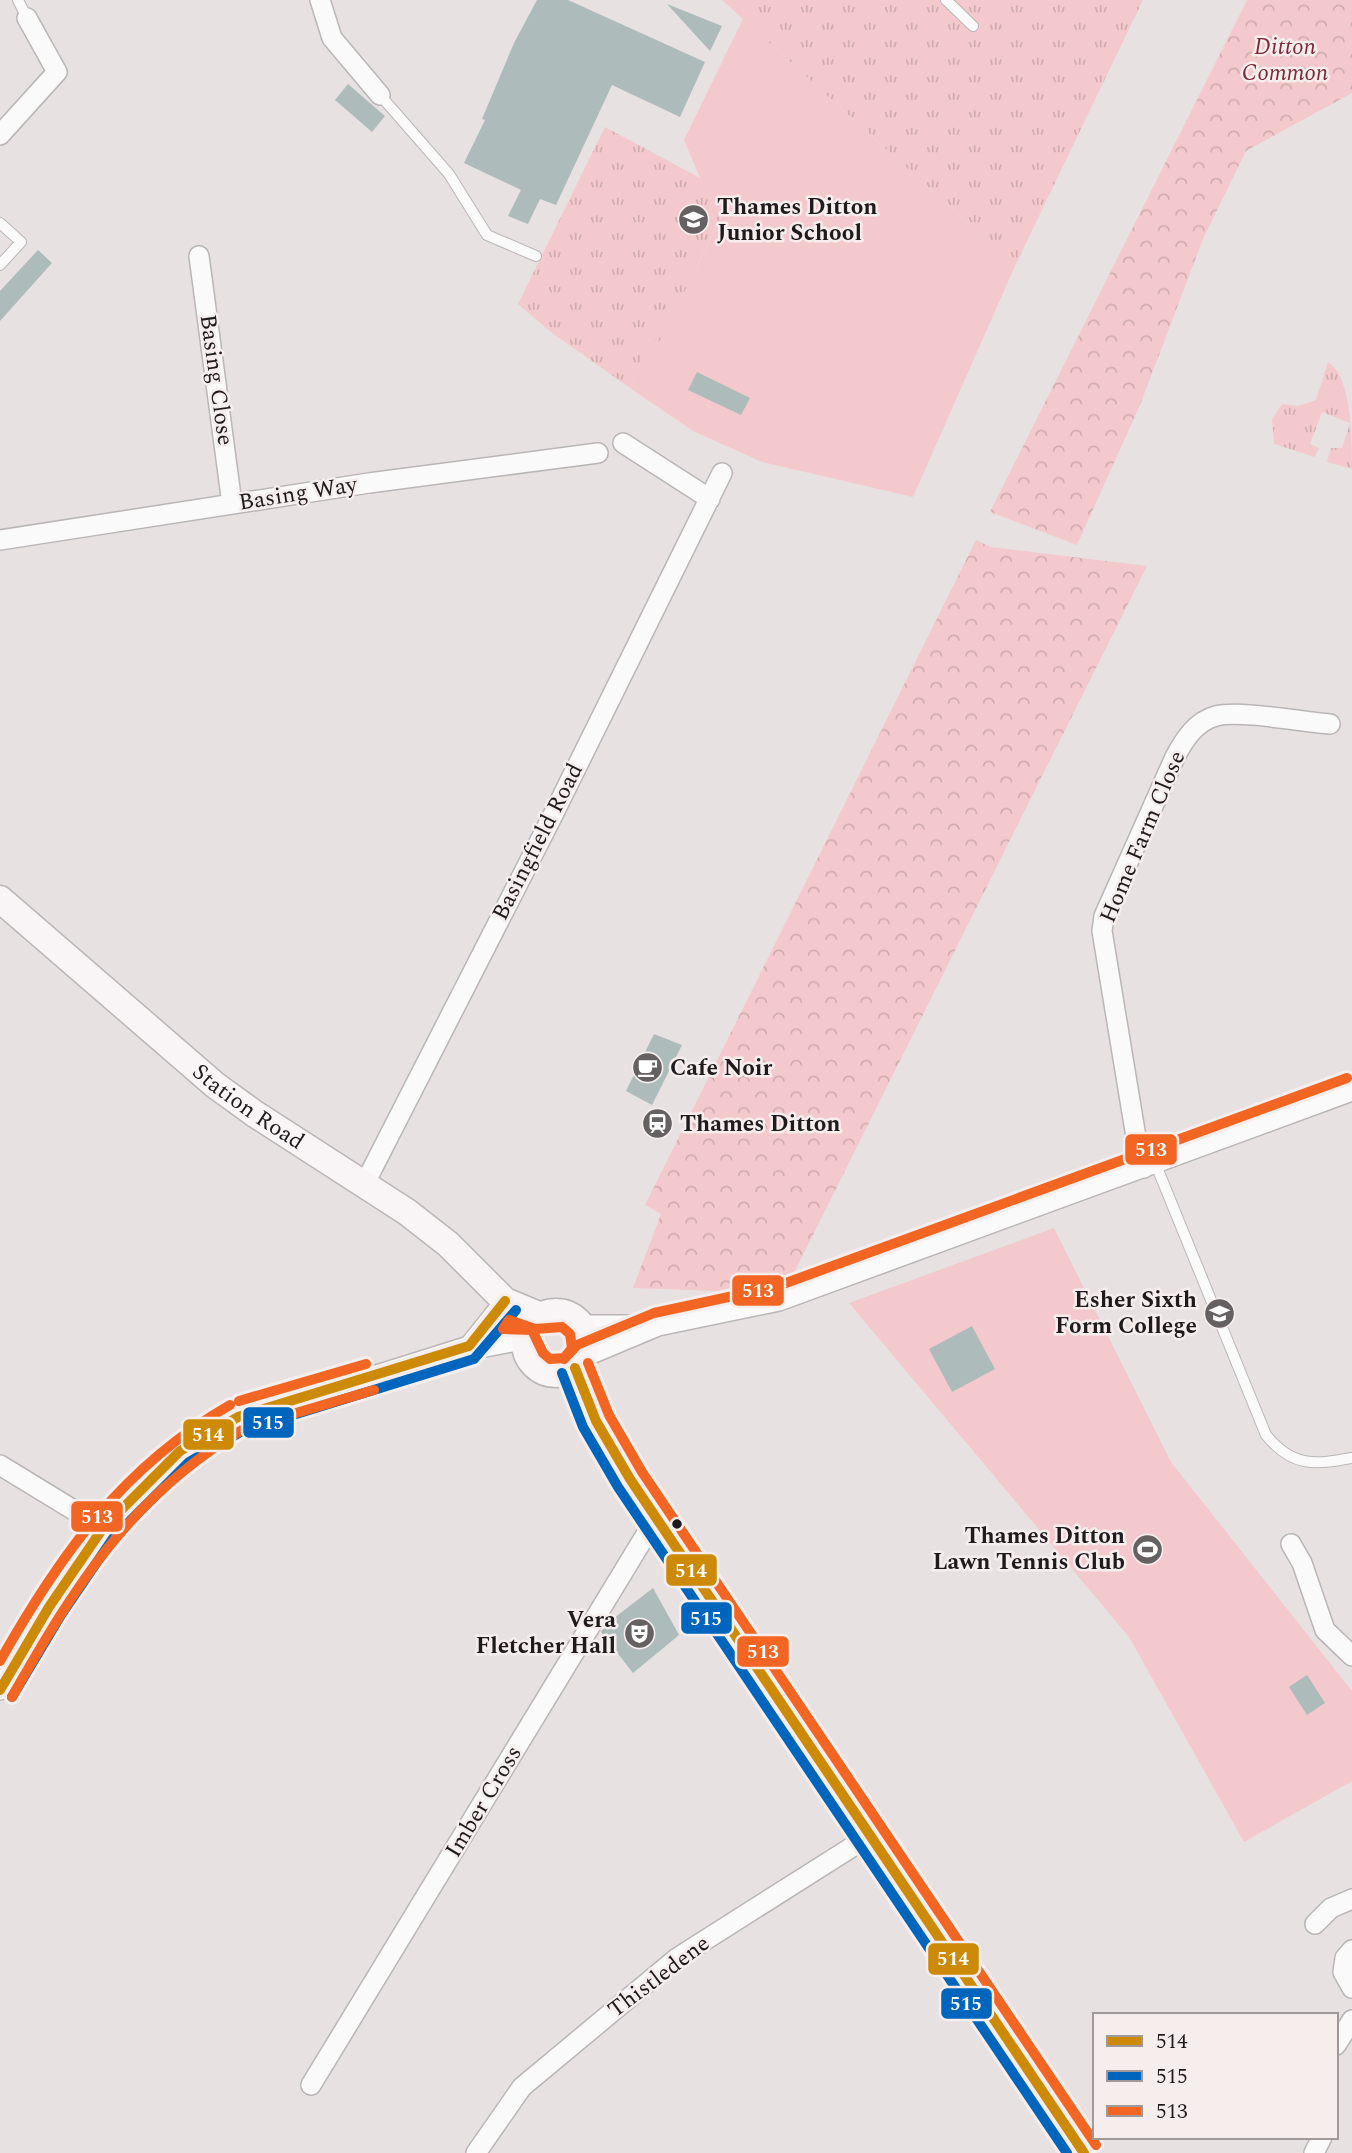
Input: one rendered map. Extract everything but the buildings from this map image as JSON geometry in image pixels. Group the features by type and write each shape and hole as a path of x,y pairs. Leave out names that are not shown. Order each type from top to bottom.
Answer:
{"main road":[{"name":"Station Road","path":"0,899 215,1085 448,1244 530,1330"},
{"path":"579,1362 554,1374 539,1369 527,1357 530,1330 551,1312 567,1314 581,1325 587,1342 579,1362 596,1421 656,1518 1084,2153"}],"street":[{"path":"320,0 332,37 380,95"},
{"path":"0,135 57,72 27,18"},
{"name":"Basing Close","path":"199,256 232,504"},
{"path":"623,443 710,499"},
{"name":"Basing Way","path":"0,540 232,504 598,453"},
{"name":"Basingfield Road","path":"364,1185 722,473"},
{"name":"Home Farm Close","path":"1150,1166 1136,1137 1102,931 1104,916 1175,757 1185,738 1199,724 1217,716 1330,724"},
{"path":"581,1325 658,1326 779,1301 1352,1091"},
{"path":"469,1346 505,1301"},
{"path":"579,1362 658,1326"},
{"path":"0,1690 8,1658 103,1528 180,1451 238,1417 469,1346 477,1348 513,1340 530,1330"},
{"path":"0,1465 103,1528"},
{"name":"Imber Cross","path":"312,2085 656,1518"},
{"path":"1291,1544 1302,1563 1325,1630 1352,1656"},
{"name":"Thistledene","path":"476,2153 522,2087 677,1958 871,1835"},
{"path":"1315,1924 1331,1908 1352,1899"},
{"path":"1352,1950 1345,1958 1343,1972 1352,1988"},
{"path":"1338,2042 1352,2020"}],"lane":[{"path":"18,0 27,18"},
{"path":"946,0 973,26"},
{"path":"380,95 449,174 487,235 536,256"},
{"path":"0,223 20,242 0,265"},
{"path":"1150,1166 1266,1435 1285,1455 1298,1460 1314,1463 1352,1458"}],"green space":[{"path":"722,0 1143,0 1015,266"},
{"name":"Ditton Common","path":"1247,0 1352,0 1352,93 1246,151 1203,239 1140,405 1077,545 990,512"},
{"path":"743,19 1015,266 913,497 762,462 693,431 630,388 650,337 660,340 732,196 700,178 684,140"},
{"path":"605,127 732,195 660,341 650,338 630,388 551,332 518,304"},
{"path":"1328,362 1336,370 1346,394 1351,425 1352,469 1327,462 1331,448 1342,448 1350,423 1322,412 1310,444 1319,448 1315,457 1274,444 1272,419 1282,404 1298,406 1316,400"},
{"path":"976,540 991,547 1147,566 793,1275 716,1291 633,1288 661,1214 645,1205"},
{"name":"Thames Ditton Lawn Tennis Club","path":"1054,1228 1171,1462 1352,1691 1352,1781 1244,1842 1129,1637 849,1303"}],"transit line":[{"name":"513","path":"564,1359 577,1345 654,1313 775,1287 1347,1078"},
{"name":"514","path":"0,1690 49,1607 103,1528 180,1451 238,1417 469,1346 505,1301"},
{"name":"515","path":"12,1697 61,1615 114,1537 189,1462 244,1430 474,1359 516,1310"},
{"name":"513","path":"509,1320 535,1329 562,1327 570,1334 572,1348 564,1358 550,1359 543,1353 532,1330 503,1329 509,1320"},
{"name":"513","path":"588,1363 609,1415 642,1472 1096,2145"},
{"name":"513","path":"239,1401 366,1364"},
{"name":"514","path":"575,1368 596,1421 630,1479 1084,2153"},
{"name":"515","path":"562,1373 583,1427 618,1487 1067,2153"},
{"name":"513","path":"249,1427 374,1390"},
{"name":"513","path":"0,1661 46,1585 97,1517 157,1456 230,1405"},
{"name":"513","path":"12,1697 59,1618 109,1547 168,1484 242,1430"}],"place":[{"name":"Thames Ditton Junior School","path":"694,220"},
{"name":"Cafe Noir","path":"647,1068"},
{"name":"Thames Ditton","path":"657,1124"},
{"name":"Esher Sixth Form College","path":"1220,1313"},
{"name":"Thames Ditton Lawn Tennis Club","path":"1148,1549"},
{"name":"Vera Fletcher Hall","path":"639,1633"}]}
